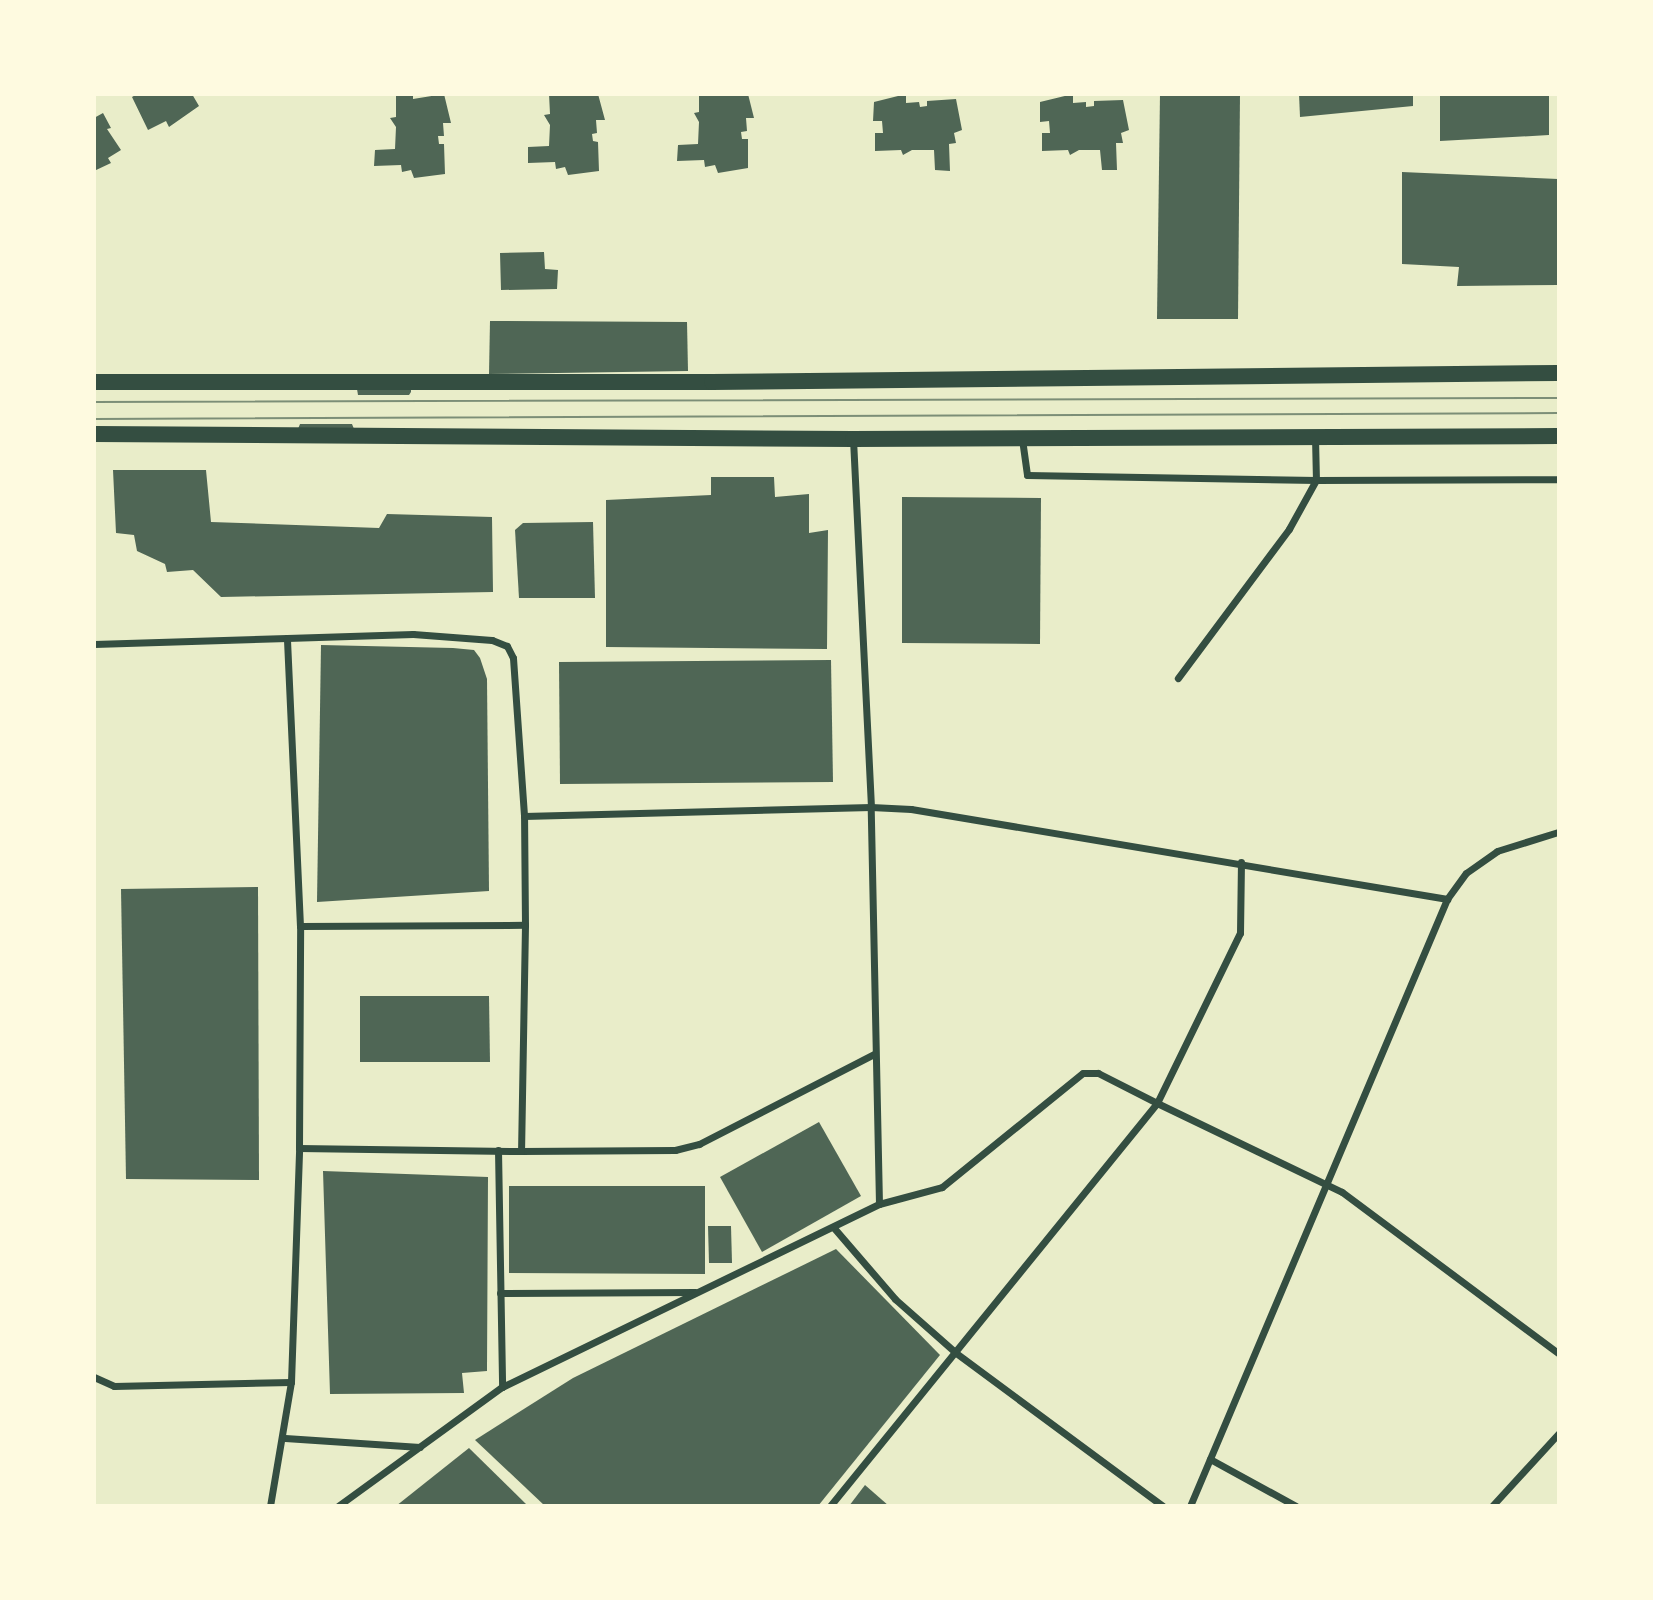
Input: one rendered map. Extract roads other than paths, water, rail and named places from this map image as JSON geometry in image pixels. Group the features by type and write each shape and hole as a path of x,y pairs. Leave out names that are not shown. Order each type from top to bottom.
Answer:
{"main road":[{"path":"94,382 712,382 1559,373"},
{"path":"94,434 853,439 1559,436"}],"street":[{"path":"1178,678 1289,529 1316,480 1315,437"},
{"path":"853,439 871,807 879,1204"},
{"path":"1022,439 1027,475 1316,480 1559,479"},
{"path":"94,644 413,634 492,640 507,646 513,658 524,816 521,1151"},
{"path":"270,1506 285,1438 291,1382 299,1148 300,926 287,638"},
{"path":"524,816 871,807 911,809 1241,862 1447,899"},
{"path":"1190,1506 1324,1184 1447,899 1466,873 1497,851 1559,832"},
{"path":"830,1506 1157,1103 1240,933 1241,862"},
{"path":"300,926 525,925"},
{"path":"299,1148 675,1150 699,1144 874,1054"},
{"path":"338,1506 502,1387 879,1204 942,1187 1083,1073 1098,1073 1324,1184 1411,1241 1559,1353"},
{"path":"498,1150 502,1387"},
{"path":"834,1228 895,1299 956,1353 1163,1506"},
{"path":"500,1293 700,1292"},
{"path":"94,1377 114,1386 291,1382"},
{"path":"1492,1506 1559,1434"},
{"path":"285,1438 420,1447"},
{"path":"1210,1459 1296,1506"},
{"path":"348,1499 355,1506"}],"tram line":[{"path":"94,402 1558,398"},
{"path":"94,419 1558,413"}]}
